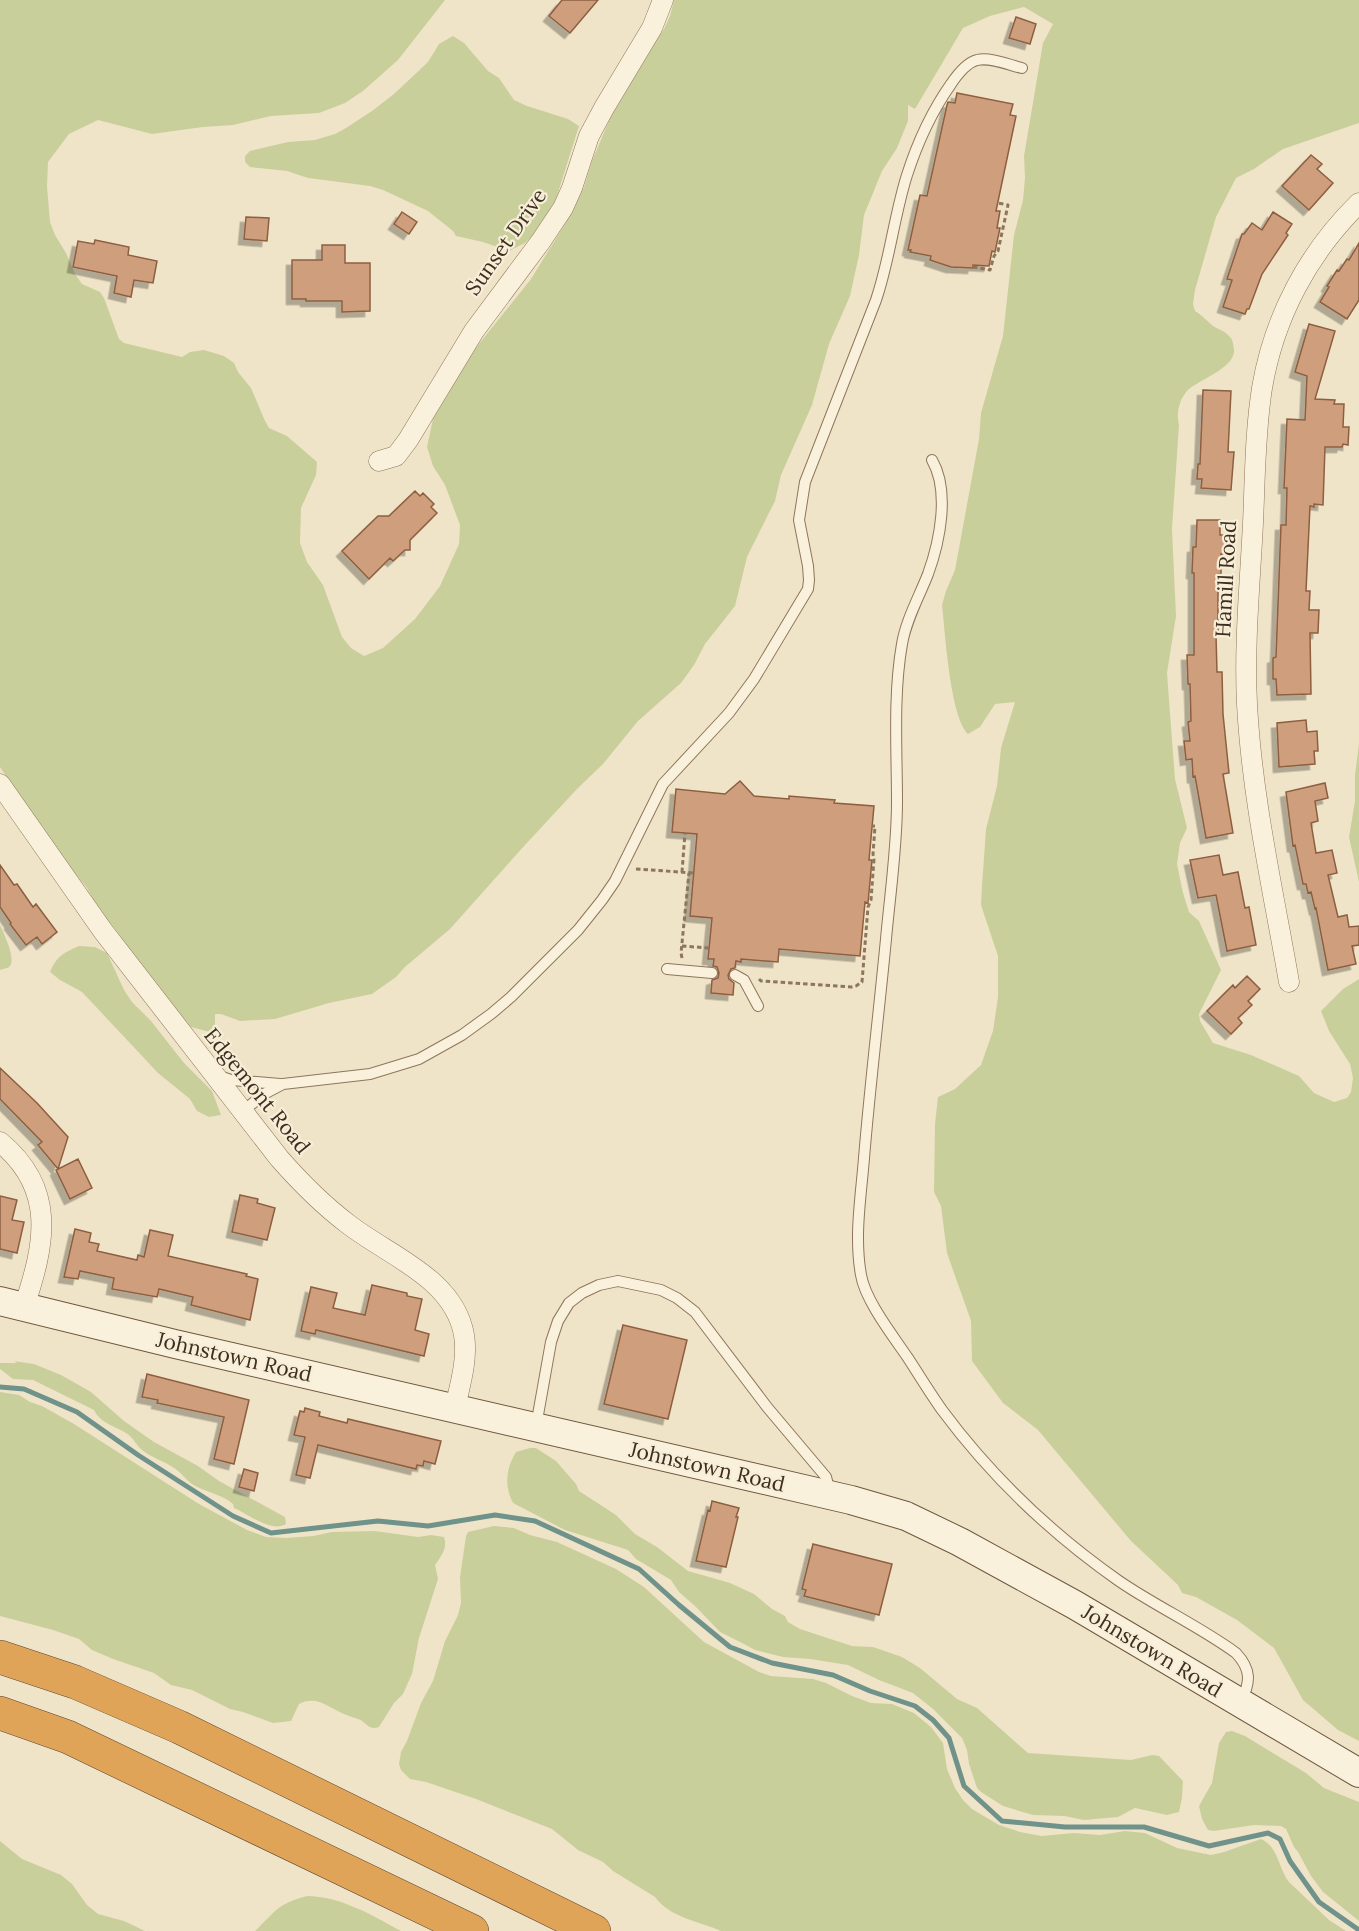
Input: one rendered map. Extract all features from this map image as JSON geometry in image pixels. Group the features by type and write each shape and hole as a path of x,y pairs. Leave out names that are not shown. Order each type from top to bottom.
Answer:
{"highway":[{"path":"0,1657 75,1682 179,1726 594,1931"},
{"path":"0,1713 68,1737 472,1931"}],"street":[{"name":"Sunset Drive","path":"379,461 396,456 408,440 474,331 563,208 590,136 652,28 663,0"},
{"name":"Hamill Road","path":"1289,982 1255,788 1247,704 1248,625 1259,409 1266,367 1290,298 1302,275 1329,235 1359,203"},
{"name":"Edgemont Road","path":"0,784 103,931 279,1158 322,1203 375,1244 424,1275 445,1295 460,1321 464,1336 463,1370 455,1408"},
{"path":"0,1142 22,1163 32,1180 42,1215 42,1234 12,1304"},
{"name":"Johnstown Road","path":"12,1304 830,1496 882,1509 923,1523 1075,1605 1359,1773"}],"lane":[{"path":"212,1073 231,1080 284,1084 370,1074 404,1065 430,1053 491,1014 578,930 615,881 663,784 729,713 754,679 808,589 808,566 800,520 806,482 882,282 907,175 939,103 956,76 968,64 978,60 987,60 1022,68"},
{"path":"932,460 941,483 942,500 938,538 929,571 905,630 898,678 897,806 894,859 858,1224 858,1251 862,1280 886,1325 943,1412 974,1451 1015,1494 1069,1542 1118,1580 1222,1643 1244,1661 1249,1674 1240,1703"},
{"path":"667,969 712,973"},
{"path":"735,975 744,980 758,1006"},
{"path":"242,1112 264,1094 284,1084"},
{"path":"536,1427 551,1342 558,1321 569,1304 582,1293 599,1285 618,1281 661,1290 677,1298 695,1312 767,1407 826,1477 830,1496"}],"path":[{"path":"973,267 990,270 998,251 1008,205 998,203"},
{"path":"754,973 761,981 851,987 860,984 868,908 871,900 875,826 872,826"},
{"path":"682,872 685,833"},
{"path":"634,868 694,873"},
{"path":"686,960 682,956 682,946 689,873"},
{"path":"682,946 709,948"}],"green space":[{"path":"0,0 445,0 398,60 363,91 345,103 319,113 271,116 233,125 152,134 98,120 69,134 48,162 50,222 55,235 82,284 100,292 104,298 119,339 124,343 182,357 190,352 204,350 224,356 234,363 251,388 269,428 287,436 317,462 316,475 301,508 300,543 307,562 323,585 342,637 351,648 364,656 383,648 415,619 440,586 459,544 460,525 445,485 433,466 427,447 434,414 466,360 531,279 565,224 584,187 592,161 622,90 664,29 674,0 1359,0 1359,123 1283,149 1236,178 1216,217 1195,290 1193,304 1195,311 1227,334 1232,340 1234,349 1229,362 1188,390 1179,407 1172,529 1176,616 1167,673 1175,779 1187,828 1180,843 1177,864 1189,912 1199,921 1221,970 1199,1014 1200,1021 1213,1043 1251,1055 1299,1076 1314,1093 1334,1102 1347,1098 1351,1092 1353,1078 1350,1064 1329,1031 1321,1011 1343,989 1359,979 1359,1741 1338,1730 1303,1700 1274,1648 1237,1620 1196,1597 1182,1593 1178,1585 1131,1541 1038,1430 1003,1403 972,1361 971,1321 947,1253 941,1206 934,1192 935,1124 938,1097 955,1089 981,1065 993,1031 998,997 998,956 981,905 982,886 986,829 997,786 1001,748 1015,702 995,704 980,727 968,734 962,725 953,693 942,605 955,570 979,439 981,413 1003,336 1014,235 1023,200 1024,156 1043,43 1053,24 1024,7 990,16 963,28 915,109 908,105 908,121 897,148 882,171 864,215 859,255 850,296 829,344 812,405 781,475 775,501 747,557 735,606 705,644 681,683 638,721 603,764 525,845 450,929 396,977 372,994 329,1003 275,1019 240,1021 215,1014 215,1027 210,1032 191,1027 144,970 113,926 99,911 87,888 56,850 43,827 29,811 0,767"},
{"path":"453,36 464,43 488,71 499,78 514,100 568,119 579,126 556,199 540,228 525,243 509,251 456,236 428,211 383,190 370,186 308,178 287,171 250,167 245,162 245,156 250,151 288,142 315,140 346,128 394,94 428,62 439,44"},
{"path":"1359,744 1359,882 1349,837 1355,801 1355,775"},
{"path":"0,925 12,959 9,967 0,970"},
{"path":"79,946 95,947 107,953 132,1002 151,1021 184,1063 212,1091 221,1115 209,1117 197,1111 190,1099 158,1073 82,992 50,972 61,956"},
{"path":"14,1361 34,1364 61,1375 91,1392 124,1421 154,1442 285,1517 286,1524 274,1526 260,1522 234,1508 229,1501 192,1484 166,1463 146,1453 128,1435 104,1421 94,1410 33,1380 13,1379 0,1369 0,1363 17,1363"},
{"path":"0,1392 19,1395 42,1406 199,1504 247,1530 266,1537 286,1538 332,1532 375,1531 418,1537 431,1535 444,1537 442,1555 435,1565 438,1579 419,1638 412,1674 403,1694 394,1703 379,1727 370,1727 361,1720 316,1701 299,1704 291,1721 273,1723 230,1709 192,1690 171,1685 154,1673 92,1650 79,1639 0,1616"},
{"path":"536,1448 556,1461 576,1484 579,1491 616,1515 635,1534 657,1547 688,1571 730,1583 754,1594 800,1629 852,1646 873,1647 902,1657 920,1668 957,1699 977,1708 1028,1753 1131,1760 1152,1755 1159,1756 1183,1781 1179,1812 1167,1815 1135,1808 1118,1817 1084,1820 1064,1816 1033,1815 1003,1806 977,1788 962,1738 913,1693 848,1665 783,1657 755,1650 720,1632 679,1592 671,1580 636,1559 628,1550 565,1530 513,1503 507,1484 510,1464 516,1452"},
{"path":"494,1526 514,1528 557,1542 616,1569 644,1587 704,1642 759,1672 771,1676 813,1679 871,1703 892,1704 914,1713 931,1727 943,1743 947,1769 963,1800 972,1809 999,1825 1041,1836 1074,1833 1100,1835 1125,1831 1145,1833 1177,1848 1211,1855 1261,1839 1275,1852 1289,1882 1329,1920 1346,1931 721,1931 685,1918 669,1910 655,1897 613,1871 603,1862 578,1850 552,1829 476,1799 410,1779 401,1770 399,1764 401,1752 421,1703 433,1681 445,1641 458,1615 461,1603 460,1577 466,1536 468,1532"},
{"path":"1232,1731 1245,1736 1306,1773 1324,1788 1359,1802 1359,1921 1323,1892 1311,1876 1286,1829 1281,1826 1254,1825 1208,1830 1199,1806 1212,1783 1219,1743 1226,1732"},
{"path":"0,1841 22,1859 61,1875 98,1914 124,1921 145,1931 0,1931"},
{"path":"307,1896 344,1903 401,1931 255,1931 283,1905"}],"building":[{"path":"562,0 598,0 570,33 549,16"},
{"path":"1016,17 1036,24 1030,44 1009,38"},
{"path":"957,93 1013,104 1010,115 1016,116 996,211 1000,211 997,228 1000,228 995,252 992,251 989,266 951,267 930,260 931,256 908,250 920,195 927,196 947,105 948,102 955,103"},
{"path":"1311,155 1322,164 1317,169 1333,183 1309,210 1282,186"},
{"path":"402,212 417,222 409,234 394,224"},
{"path":"1273,212 1292,224 1286,233 1288,235 1262,274 1245,314 1223,307 1232,280 1227,279 1242,234 1252,223 1262,230"},
{"path":"246,217 269,218 267,241 244,239"},
{"path":"95,240 129,247 128,255 157,261 153,283 134,280 131,297 114,293 117,276 73,267 78,241 94,244"},
{"path":"1359,243 1359,300 1347,319 1320,302 1337,270 1339,271 1347,259 1349,260"},
{"path":"322,245 345,245 345,263 370,263 370,311 342,312 342,301 292,299 292,260 322,260"},
{"path":"1309,324 1335,331 1315,399 1335,400 1334,404 1344,404 1343,427 1349,427 1348,445 1325,447 1323,505 1310,506 1306,591 1310,591 1309,610 1319,610 1318,633 1310,633 1311,694 1277,695 1276,679 1273,679 1273,658 1276,657 1281,525 1286,525 1287,488 1284,488 1287,419 1305,420 1307,376 1295,372"},
{"path":"1203,390 1231,391 1228,452 1234,452 1231,490 1201,488 1202,479 1197,479 1198,464 1200,464"},
{"path":"415,491 420,496 423,493 434,504 431,507 437,513 410,540 410,550 405,550 393,561 390,558 369,579 342,551 378,516 389,516"},
{"path":"1197,520 1220,520 1220,535 1226,535 1225,554 1221,554 1221,574 1218,574 1218,635 1216,635 1217,672 1222,672 1223,714 1229,773 1223,774 1233,833 1206,838 1195,776 1193,777 1192,759 1186,760 1184,741 1190,741 1188,722 1191,721 1190,684 1188,684 1187,655 1194,655 1194,573 1192,573"},
{"path":"1306,720 1307,732 1317,731 1318,751 1314,751 1315,764 1279,767 1277,723"},
{"path":"740,781 754,796 789,799 789,796 874,806 868,903 865,902 860,956 779,949 778,962 741,959 741,962 736,961 735,968 731,969 728,975 734,983 733,995 711,993 712,980 718,978 719,973 717,967 713,966 714,959 708,959 712,918 690,916 697,834 672,832 676,789 725,794"},
{"path":"1325,783 1328,798 1315,801 1318,821 1311,823 1316,853 1332,850 1337,873 1328,875 1338,917 1347,915 1349,927 1359,926 1359,945 1352,946 1356,964 1328,970 1316,908 1311,892 1308,893 1306,884 1303,884 1295,845 1293,846 1286,792"},
{"path":"1219,855 1223,875 1238,872 1245,908 1249,907 1256,945 1227,951 1216,895 1198,898 1190,860"},
{"path":"0,865 14,885 17,884 33,907 36,904 57,932 42,944 37,937 26,945 0,907"},
{"path":"1247,976 1260,989 1248,1001 1252,1005 1238,1018 1242,1023 1231,1034 1207,1011 1233,985 1235,988"},
{"path":"0,1068 68,1137 58,1169 38,1145 42,1142 0,1099"},
{"path":"78,1159 92,1188 70,1199 56,1170"},
{"path":"240,1195 258,1199 257,1203 275,1208 267,1240 232,1232"},
{"path":"0,1196 17,1200 12,1220 24,1222 17,1253 0,1249"},
{"path":"75,1229 91,1233 89,1242 99,1244 97,1251 137,1260 138,1255 144,1257 150,1230 173,1235 168,1256 247,1274 246,1276 258,1279 250,1320 191,1305 193,1297 159,1289 157,1297 112,1289 114,1278 80,1271 78,1279 64,1277"},
{"path":"372,1285 422,1299 415,1330 429,1334 424,1356 316,1330 315,1334 301,1331 311,1287 337,1293 333,1308 365,1315"},
{"path":"623,1325 687,1340 668,1419 604,1404"},
{"path":"147,1374 249,1400 234,1464 214,1459 224,1417 157,1403 158,1400 142,1397"},
{"path":"305,1408 320,1412 319,1416 347,1423 348,1419 441,1441 435,1464 424,1461 423,1466 417,1465 416,1469 318,1445 310,1478 296,1475 305,1437 294,1435 300,1411 304,1412"},
{"path":"244,1469 258,1473 254,1491 239,1487"},
{"path":"712,1501 739,1508 726,1567 696,1561"},
{"path":"813,1544 892,1564 879,1615 804,1596 806,1590 802,1589"}],"waterway":[{"path":"0,1387 24,1389 77,1412 138,1455 233,1516 271,1533 378,1521 428,1526 495,1515 535,1521 639,1569 730,1647 772,1663 833,1675 870,1691 915,1706 933,1720 949,1738 964,1786 1002,1821 1065,1827 1144,1827 1209,1846 1268,1833 1280,1839 1290,1861 1319,1902 1359,1930"}]}
